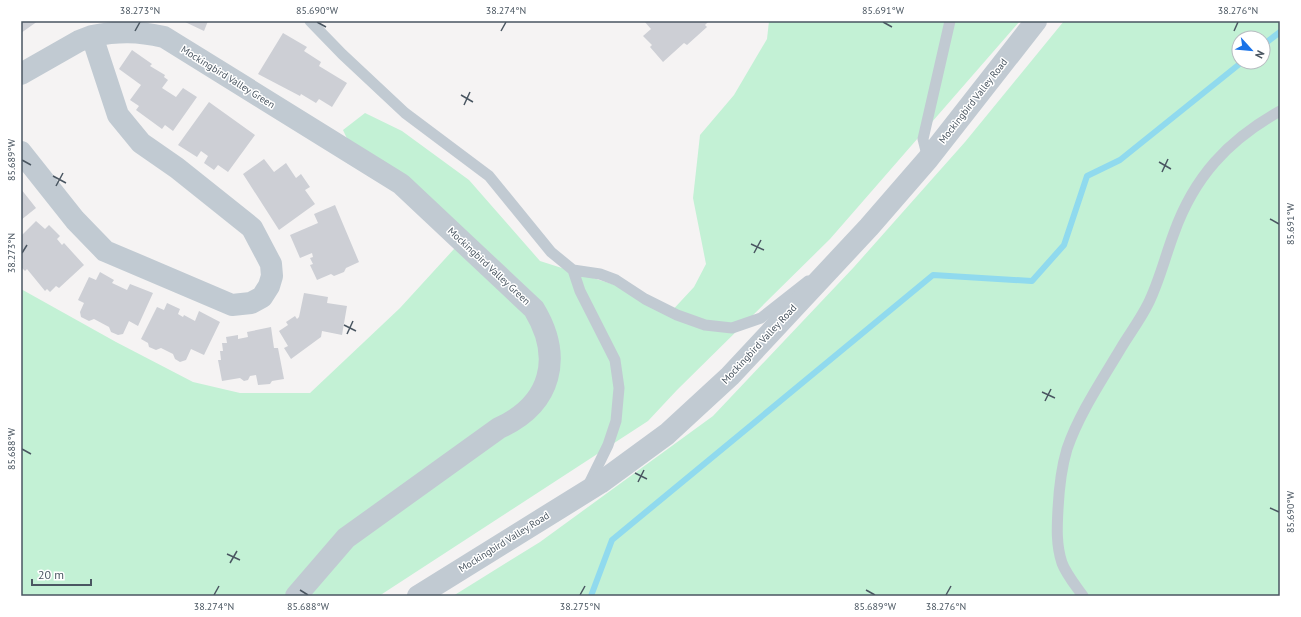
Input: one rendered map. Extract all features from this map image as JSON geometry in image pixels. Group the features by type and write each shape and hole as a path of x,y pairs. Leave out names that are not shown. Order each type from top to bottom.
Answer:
{"street":[{"name":"Mockingbird Valley Road","path":"418,596 585,492 668,434 730,376 839,259 928,159 1036,21"},
{"name":"Mockingbird Valley Green","path":"21,74 79,40 92,36 116,31 141,32 164,37 401,184 534,309 544,326 550,349 550,361 547,378 540,395 527,412 512,422 499,428 346,538 296,596"},
{"path":"21,152 75,220 105,251 232,305 251,303 262,297 269,286 272,276 271,264 252,228 178,168 141,143 118,115 92,36"}],"lane":[{"path":"310,21 342,54 405,113 489,176 551,252 573,270 600,274 616,280 645,299 677,315 705,324 732,328 761,318 793,291 839,259"},
{"path":"928,159 923,138 950,21"},
{"path":"1083,596 1062,564 1057,538 1060,486 1068,449 1087,405 1122,346 1141,318 1151,298 1174,233 1194,187 1211,165 1229,147 1248,131 1280,111"},
{"path":"573,270 580,291 615,360 619,388 616,421 608,445 585,492"}],"green space":[{"path":"769,21 1020,21 830,239 677,390 648,421 379,596 21,596 21,289 116,342 193,382 240,393 310,393 400,308 465,237 351,147 343,130 365,113 402,131 469,180 540,261 615,285 668,315 694,287 706,264 693,198 700,135 734,95 767,39"},
{"path":"1064,21 1280,21 1280,596 453,596 540,542 713,416 854,267 965,142"}],"building":[{"path":"21,21 38,21 21,33"},
{"path":"183,21 208,21 204,31"},
{"path":"644,21 709,21 705,25 707,27 687,45 684,43 663,62 650,47 652,45 643,36 651,29"},
{"path":"283,33 307,47 304,51 321,62 319,66 347,83 332,107 319,99 316,103 301,94 300,96 258,74"},
{"path":"132,50 152,64 150,66 165,75 164,77 168,80 162,88 176,97 183,88 197,97 173,131 165,125 162,129 136,110 139,106 130,100 141,85 119,69"},
{"path":"209,102 255,135 228,172 218,165 214,170 204,163 208,156 201,151 197,157 178,145"},
{"path":"264,159 274,172 286,163 296,178 301,174 310,187 305,190 315,204 279,230 243,174"},
{"path":"21,189 36,208 21,220"},
{"path":"335,205 359,262 346,268 344,272 334,276 331,274 317,280 310,265 313,264 310,258 313,257 312,253 300,258 290,235 318,223 314,214"},
{"path":"36,221 45,229 49,225 60,236 57,239 62,245 64,243 84,265 59,288 56,286 50,292 47,289 45,291 27,269 25,271 21,267 21,236"},
{"path":"100,272 114,280 112,283 127,290 130,284 153,293 138,326 129,321 123,334 118,335 111,332 109,327 94,319 89,321 81,317 80,312 84,303 78,300 89,277 96,280"},
{"path":"304,293 328,297 327,303 347,306 342,335 322,331 321,337 291,359 284,348 288,346 279,331 288,325 286,322 295,316 297,319 299,317"},
{"path":"167,303 180,309 178,314 183,317 184,315 195,321 199,311 220,322 204,355 191,349 186,360 180,362 175,359 173,354 161,348 156,350 149,347 148,343 141,339 157,307 164,310"},
{"path":"271,327 274,348 278,348 284,379 272,381 270,384 258,385 256,375 250,376 248,380 244,381 240,378 222,381 218,360 221,360 220,351 223,351 222,343 227,343 226,337 238,335 238,339 248,337 247,332"}],"waterway":[{"path":"1271,39 1280,32"},
{"path":"591,596 612,540 933,275 1032,281 1064,245 1087,176 1120,160 1232,70"}]}
